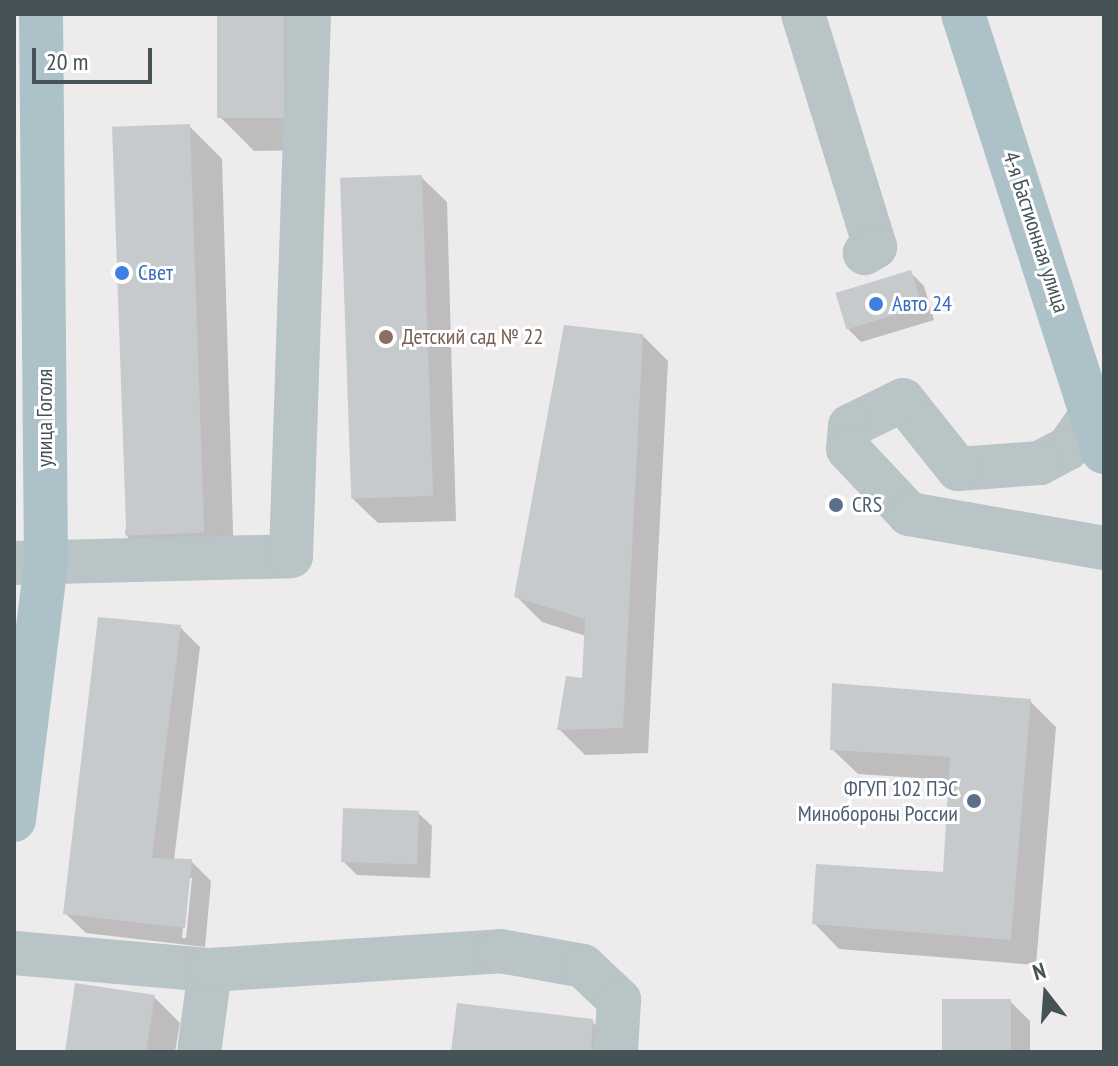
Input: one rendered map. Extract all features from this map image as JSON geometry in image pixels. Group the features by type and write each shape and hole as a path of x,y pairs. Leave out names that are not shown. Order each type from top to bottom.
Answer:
{"main road":[{"name":"улица Гоголя","path":"14,820 30,562 41,14"},
{"name":"4-я Бастионная улица","path":"963,14 1098,433"}],"street":[{"path":"30,562 291,556 309,14"},
{"path":"803,14 875,247 865,253"},
{"path":"1098,433 1040,463 958,469 903,400 850,426 848,449 909,514 1104,548"},
{"path":"14,953 210,970 500,951 583,966 619,1000 616,1052"},
{"path":"199,1052 210,970"}],"building":[{"path":"217,14 284,14 284,118 217,118"},
{"path":"190,124 204,533 126,535 112,127"},
{"path":"422,175 433,496 351,499 340,178"},
{"path":"911,270 922,306 847,329 835,293"},
{"path":"564,325 643,334 623,728 557,730 566,676 582,678 585,619 514,597"},
{"path":"98,617 181,625 152,858 192,859 185,928 63,914"},
{"path":"832,683 1031,699 1011,940 812,924 816,864 943,872 950,757 830,750"},
{"path":"343,808 419,811 417,865 341,862"},
{"path":"75,983 155,995 146,1052 65,1052"},
{"path":"942,999 1011,999 1011,1052 942,1052"},
{"path":"457,1003 593,1019 591,1052 451,1052"}],"place":[{"name":"Свет","path":"122,273"},
{"name":"Авто 24","path":"876,304"},
{"name":"Детский сад № 22","path":"386,337"},
{"name":"CRS","path":"836,505"},
{"name":"ФГУП 102 ПЭС Минобороны России","path":"974,801"}]}
